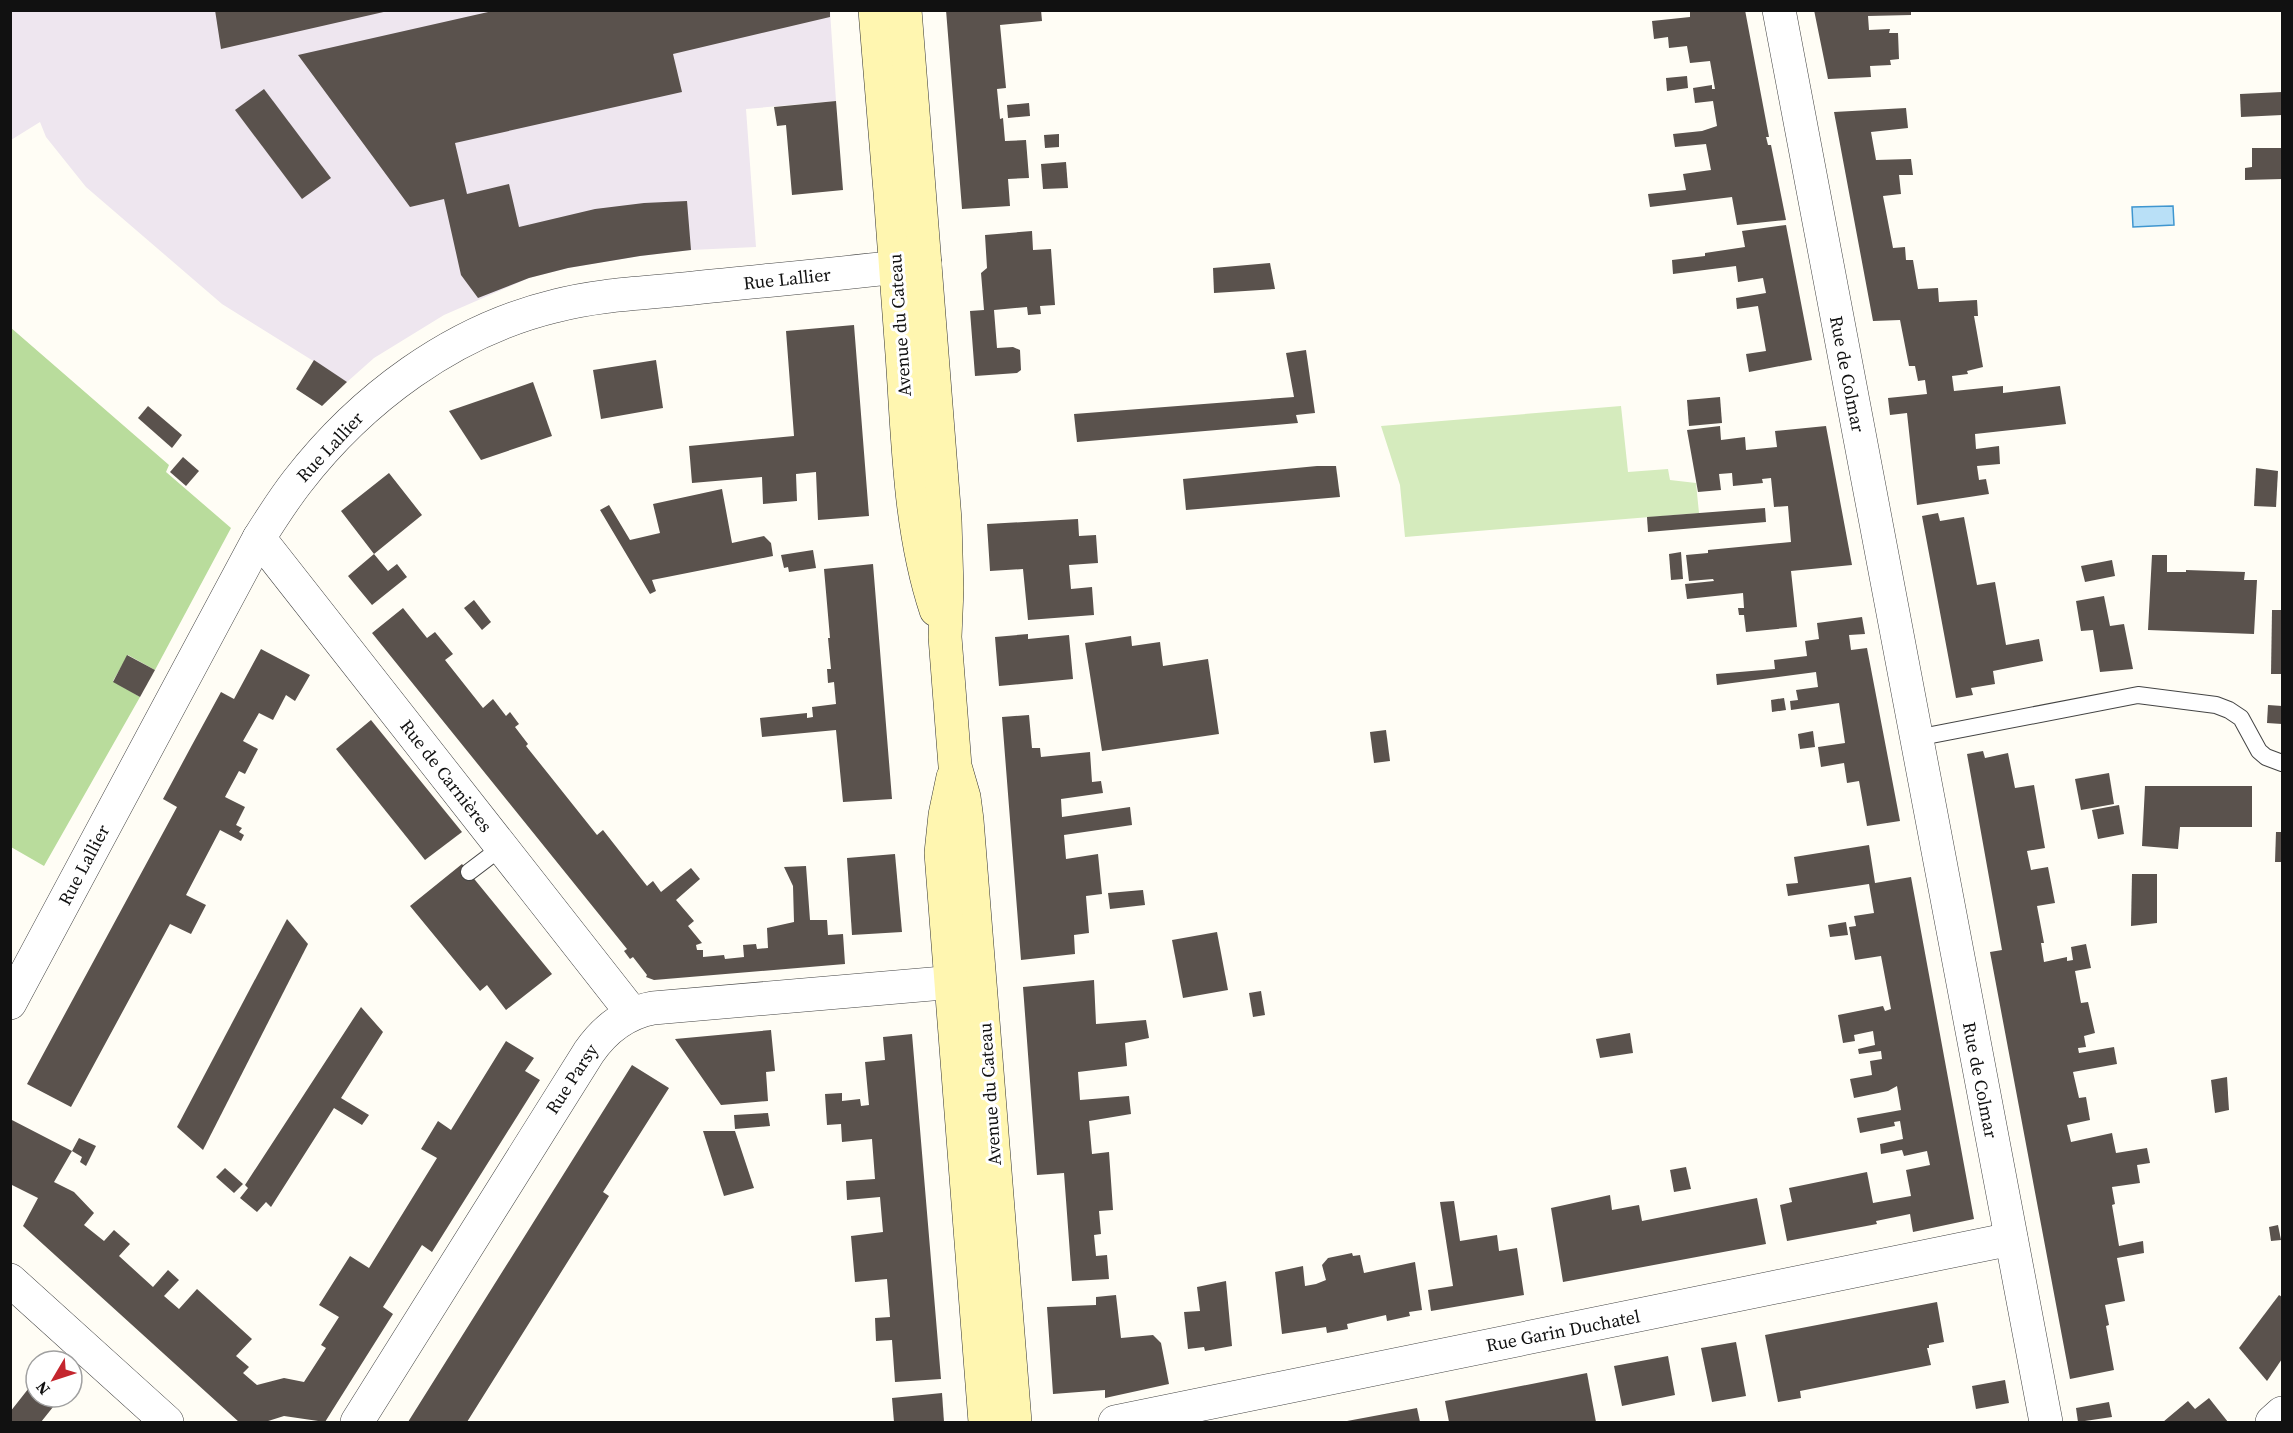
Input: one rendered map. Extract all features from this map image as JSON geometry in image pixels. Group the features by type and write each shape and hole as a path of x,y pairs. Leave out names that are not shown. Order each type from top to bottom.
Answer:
{"main road":[{"name":"Avenue du Cateau","path":"875,10 910,266"},
{"name":"Avenue du Cateau","path":"905,10 910,266 908,442 920,551 931,596 945,637 955,766 964,797 967,820 966,982 985,1422"},
{"name":"Avenue du Cateau","path":"966,982 1015,1422"}],"street":[{"name":"Rue de Colmar","path":"1779,10 2046,1422"},
{"name":"Rue Lallier","path":"10,1003 259,538 303,474 338,434 364,410 418,368 449,349 516,318 583,299 910,266"},
{"name":"Rue de Carnières","path":"259,538 632,1013"},
{"name":"Rue Parsy","path":"357,1422 588,1052 608,1029 632,1013 653,1008 966,982"},
{"name":"Rue Garin Duchatel","path":"1115,1422 2010,1239"},
{"path":"10,1280 167,1422"},
{"path":"2272,1422 2283,1413"}],"lane":[{"path":"1916,738 2138,695 2216,705 2229,710 2241,718 2259,751 2266,757 2283,763"},
{"path":"469,872 502,847"}],"shaded area":[{"path":"11,11 830,11 836,101 746,109 756,247 691,250 640,256 568,268 529,278 444,315 374,358 347,382 222,304 86,187 46,137 40,122 11,140"}],"green space":[{"path":"10,327 169,465 166,472 231,528 155,670 128,655 113,681 140,697 44,866 11,847"},
{"path":"1621,406 1628,472 1668,469 1670,480 1696,483 1699,513 1405,537 1400,485 1381,426"}],"water":[{"path":"2173,206 2174,225 2133,227 2132,207"}],"building":[{"path":"215,10 388,10 388,11 221,49"},
{"path":"497,10 830,10 830,17 673,54 682,92 455,143 467,194 509,184 519,227 595,209 687,201 691,250 568,268 529,278 478,298 461,275 444,199 410,207 298,55"},
{"path":"946,10 1041,10 1042,21 1000,25 1006,88 997,89 1000,119 1003,118 1005,141 1026,140 1029,178 1008,179 1010,206 962,209"},
{"path":"1690,10 1745,10 1769,137 1766,137 1768,145 1771,145 1786,220 1737,225 1732,197 1650,207 1648,194 1686,190 1683,174 1711,170 1706,144 1675,147 1673,134 1702,131 1717,126 1713,101 1695,103 1693,88 1712,85 1712,89 1715,89 1710,61 1690,63 1687,46 1669,48 1668,37 1654,39 1652,21 1690,17"},
{"path":"1814,10 1911,10 1911,15 1868,16 1869,30 1890,29 1889,33 1898,33 1899,59 1890,60 1891,65 1870,66 1871,77 1828,79"},
{"path":"1687,76 1688,88 1667,91 1666,78"},
{"path":"264,89 331,178 302,199 235,110"},
{"path":"2282,92 2282,115 2241,117 2240,94"},
{"path":"836,101 843,190 792,195 786,125 777,126 774,107"},
{"path":"1029,103 1030,116 1008,118 1007,105"},
{"path":"1906,108 1908,128 1871,132 1876,160 1911,159 1913,175 1899,175 1901,194 1883,196 1893,248 1905,247 1906,260 1913,260 1918,289 1938,288 1939,302 1977,300 1978,316 1974,316 1983,367 1967,371 1968,374 1952,376 1954,391 2003,386 2003,393 2060,386 2066,424 1975,434 1976,449 1999,446 2000,464 1977,466 1979,480 1986,479 1989,494 1917,505 1907,413 1890,415 1888,398 1927,394 1925,380 1918,381 1915,366 1909,366 1900,320 1873,321 1834,112"},
{"path":"1059,134 1059,147 1045,148 1044,135"},
{"path":"2252,148 2282,148 2282,179 2245,180 2245,168 2252,167"},
{"path":"1066,162 1068,188 1043,189 1041,164"},
{"path":"1786,225 1812,360 1749,372 1746,354 1766,351 1758,306 1737,309 1736,298 1766,293 1763,278 1738,282 1736,266 1673,274 1672,260 1705,256 1705,253 1745,247 1742,231"},
{"path":"1032,231 1033,250 1051,249 1055,305 1040,306 1041,314 1028,315 1027,307 994,310 997,348 1013,347 1020,350 1021,370 1017,373 975,376 970,311 984,310 981,273 987,268 985,235"},
{"path":"1270,263 1275,289 1214,293 1213,268"},
{"path":"854,325 869,516 818,520 816,472 796,474 797,501 763,504 762,477 692,483 689,446 794,436 786,331"},
{"path":"1306,350 1315,413 1296,415 1298,423 1077,442 1074,414 1294,397 1286,353"},
{"path":"314,360 347,382 322,406 296,389"},
{"path":"656,360 663,408 601,419 593,370"},
{"path":"533,382 552,436 481,460 449,411"},
{"path":"1720,397 1722,423 1689,426 1687,400"},
{"path":"148,406 182,435 172,448 138,418"},
{"path":"1720,426 1721,440 1745,437 1746,450 1777,447 1775,431 1826,426 1852,565 1791,571 1797,627 1746,632 1744,615 1739,615 1738,608 1744,608 1743,593 1687,599 1685,584 1714,581 1713,579 1689,581 1686,555 1708,553 1708,550 1791,542 1788,506 1774,507 1771,478 1762,479 1763,483 1733,486 1732,473 1719,474 1721,490 1698,492 1687,430"},
{"path":"183,457 199,471 186,486 170,472"},
{"path":"1336,466 1340,497 1186,510 1183,479"},
{"path":"2256,468 2278,471 2276,507 2254,506"},
{"path":"389,473 422,515 374,554 341,511"},
{"path":"722,489 732,543 764,536 771,543 773,556 652,580 656,591 650,594 600,510 609,505 630,540 660,533 653,504"},
{"path":"1765,508 1766,522 1648,532 1647,517"},
{"path":"1938,513 1940,521 1964,517 1977,585 1995,582 2006,645 2039,639 2043,661 1993,671 1995,684 1971,688 1973,695 1956,698 1922,516"},
{"path":"1078,519 1079,536 1096,535 1098,563 1069,565 1071,589 1092,587 1094,615 1028,620 1023,569 990,571 987,524"},
{"path":"813,550 816,568 789,572 788,567 784,568 781,555"},
{"path":"1681,552 1683,579 1671,580 1669,554"},
{"path":"374,554 388,571 397,564 407,577 372,605 348,576"},
{"path":"2152,555 2167,555 2167,572 2186,572 2186,570 2245,572 2244,580 2257,580 2254,634 2148,630"},
{"path":"2112,560 2115,576 2085,582 2081,566"},
{"path":"873,564 892,799 843,802 836,730 762,737 760,718 807,713 807,718 813,717 812,707 836,704 834,682 828,683 827,669 831,669 828,638 830,638 824,569"},
{"path":"2104,596 2110,626 2124,624 2133,669 2100,672 2093,630 2081,631 2076,601"},
{"path":"474,600 491,622 482,630 464,608"},
{"path":"403,608 427,638 435,632 453,654 445,660 483,708 493,699 506,716 510,712 519,724 515,727 528,744 526,746 597,835 603,830 647,886 653,881 661,892 691,868 700,879 676,900 694,921 688,926 702,943 696,945 697,950 703,950 703,957 724,955 725,959 744,957 743,945 756,944 757,949 768,948 767,928 794,922 793,886 784,867 806,866 810,920 827,920 828,935 843,934 845,964 654,980 646,977 647,975 633,957 630,959 624,951 627,949 372,633"},
{"path":"2272,610 2282,610 2282,674 2271,674"},
{"path":"1862,617 1865,634 1849,635 1851,650 1867,648 1900,821 1867,826 1859,781 1847,783 1844,763 1821,767 1818,747 1845,743 1839,703 1791,710 1790,701 1798,700 1796,690 1818,687 1816,672 1717,685 1716,674 1775,669 1774,660 1807,656 1805,641 1819,639 1817,623"},
{"path":"1028,634 1028,639 1069,635 1073,679 999,686 995,637"},
{"path":"1131,636 1132,646 1160,642 1163,666 1208,659 1219,734 1102,751 1085,643"},
{"path":"261,649 310,675 295,701 286,695 273,720 259,713 243,741 258,749 245,774 239,771 225,797 245,807 236,825 242,828 239,832 244,835 241,841 220,830 186,895 206,905 191,934 170,924 71,1107 27,1084 177,807 163,799 192,745 221,692 234,699"},
{"path":"127,655 155,670 140,697 113,682"},
{"path":"1784,698 1786,710 1772,712 1771,700"},
{"path":"2268,705 2282,706 2282,724 2267,723"},
{"path":"1029,715 1032,748 1040,748 1041,757 1090,752 1092,782 1101,781 1103,793 1061,799 1062,817 1130,807 1132,825 1064,835 1066,859 1098,854 1102,894 1086,896 1089,933 1074,935 1075,954 1021,960 1002,717"},
{"path":"371,720 462,832 425,860 336,749"},
{"path":"1386,730 1390,761 1374,763 1370,732"},
{"path":"1813,731 1815,747 1800,749 1798,734"},
{"path":"1983,751 1985,758 2008,753 2015,788 2034,785 2045,848 2027,851 2031,870 2048,867 2055,903 2037,906 2044,943 2041,943 2044,962 2067,957 2067,961 2073,960 2071,947 2086,944 2091,968 2075,971 2081,1003 2088,1002 2095,1033 2084,1036 2086,1047 2078,1048 2079,1053 2114,1047 2117,1064 2073,1072 2079,1098 2086,1097 2090,1120 2067,1125 2071,1142 2112,1133 2116,1153 2147,1148 2150,1163 2137,1165 2140,1183 2112,1187 2115,1204 2112,1205 2119,1246 2143,1241 2144,1253 2117,1258 2125,1301 2105,1305 2109,1325 2106,1326 2114,1370 2070,1379 1990,952 2002,950 1967,754"},
{"path":"2109,773 2114,804 2081,810 2075,779"},
{"path":"2145,786 2252,786 2252,827 2180,827 2178,849 2142,846"},
{"path":"2119,805 2124,834 2098,839 2092,810"},
{"path":"2276,832 2282,832 2282,862 2275,862"},
{"path":"1869,845 1875,883 1911,877 1974,1219 1913,1232 1910,1214 1876,1221 1877,1224 1787,1241 1780,1205 1792,1202 1789,1188 1867,1172 1873,1203 1911,1196 1906,1170 1930,1165 1927,1151 1904,1156 1902,1150 1881,1154 1880,1144 1903,1139 1900,1121 1894,1122 1895,1126 1860,1133 1857,1118 1901,1110 1897,1086 1888,1091 1854,1098 1850,1079 1872,1075 1870,1061 1882,1059 1881,1051 1859,1054 1858,1049 1875,1045 1873,1031 1854,1035 1855,1041 1843,1043 1838,1015 1883,1006 1885,1011 1891,1009 1881,956 1855,960 1849,927 1856,926 1854,916 1874,913 1869,884 1788,896 1786,884 1798,883 1794,857"},
{"path":"895,854 902,932 852,935 847,858"},
{"path":"462,864 552,974 506,1010 487,985 480,991 410,906"},
{"path":"2132,874 2157,874 2157,923 2131,926"},
{"path":"1143,890 1145,905 1110,909 1108,893"},
{"path":"287,919 308,944 203,1150 177,1127"},
{"path":"1846,922 1848,935 1830,937 1828,925"},
{"path":"1217,932 1228,990 1183,998 1172,940"},
{"path":"1094,980 1096,1024 1146,1020 1149,1038 1125,1043 1127,1066 1078,1072 1080,1100 1129,1096 1131,1114 1089,1121 1092,1154 1109,1152 1113,1210 1099,1211 1101,1234 1094,1235 1096,1256 1107,1255 1109,1279 1072,1281 1064,1173 1037,1175 1023,987"},
{"path":"1261,991 1265,1015 1253,1017 1249,993"},
{"path":"361,1007 383,1032 341,1098 369,1115 362,1125 334,1108 271,1207 266,1202 257,1212 240,1198 248,1188 245,1185"},
{"path":"771,1030 775,1071 766,1072 768,1101 721,1105 675,1039"},
{"path":"1630,1033 1633,1053 1600,1058 1596,1039"},
{"path":"912,1034 941,1379 895,1382 892,1340 876,1341 875,1318 890,1317 887,1279 855,1282 851,1236 883,1232 880,1197 847,1200 846,1181 875,1179 872,1139 842,1142 841,1124 827,1125 825,1094 842,1093 842,1101 860,1099 861,1106 869,1105 865,1062 885,1060 883,1037"},
{"path":"506,1041 534,1058 525,1071 540,1080 432,1252 422,1245 383,1307 393,1314 325,1422 284,1416 265,1422 239,1422 23,1226 38,1198 10,1184 10,1119 72,1151 54,1182 74,1192 94,1213 84,1225 104,1241 114,1230 130,1244 119,1256 153,1287 168,1270 179,1280 164,1296 179,1309 197,1289 252,1339 236,1356 249,1367 243,1373 257,1385 284,1378 304,1382 326,1348 321,1345 339,1317 319,1305 350,1256 369,1268 437,1158 421,1149 438,1121 451,1130"},
{"path":"632,1065 669,1088 603,1192 609,1196 467,1422 408,1422"},
{"path":"2227,1077 2229,1110 2215,1113 2211,1080"},
{"path":"768,1113 770,1126 735,1129 734,1115"},
{"path":"703,1131 735,1131 754,1188 724,1196"},
{"path":"79,1138 96,1146 86,1166 80,1162 82,1157 72,1151"},
{"path":"1686,1167 1691,1189 1674,1192 1670,1170"},
{"path":"225,1168 243,1184 234,1193 216,1177"},
{"path":"1610,1195 1612,1210 1639,1205 1642,1221 1757,1198 1766,1244 1563,1282 1551,1208"},
{"path":"1454,1201 1460,1241 1497,1235 1499,1251 1517,1248 1524,1295 1431,1311 1428,1290 1453,1286 1440,1202"},
{"path":"2278,1225 2281,1240 2271,1241 2269,1227"},
{"path":"1352,1253 1353,1256 1360,1255 1364,1273 1415,1262 1422,1310 1409,1312 1410,1316 1387,1321 1386,1315 1347,1324 1348,1329 1327,1333 1326,1327 1282,1334 1275,1272 1303,1266 1305,1286 1316,1284 1326,1280 1322,1265 1328,1258"},
{"path":"1226,1281 1232,1346 1205,1351 1204,1347 1188,1349 1184,1312 1200,1311 1197,1287"},
{"path":"1116,1295 1121,1338 1153,1335 1161,1343 1169,1384 1105,1398 1105,1390 1053,1394 1047,1307 1096,1305 1096,1297"},
{"path":"2279,1295 2282,1297 2282,1359 2267,1381 2239,1348"},
{"path":"1937,1302 1944,1342 1929,1345 1927,1348 1931,1365 1800,1391 1801,1398 1778,1402 1765,1335"},
{"path":"1736,1342 1746,1396 1712,1402 1701,1348"},
{"path":"1668,1356 1675,1395 1622,1406 1614,1366"},
{"path":"1587,1373 1596,1422 1449,1422 1445,1401"},
{"path":"2005,1380 2009,1403 1976,1409 1972,1386"},
{"path":"942,1393 944,1422 894,1422 892,1398"},
{"path":"24,1394 24,1409 51,1409 41,1422 10,1422 10,1412"},
{"path":"2209,1398 2228,1422 2163,1422 2188,1401 2195,1409"},
{"path":"2109,1402 2112,1417 2078,1422 2076,1408"},
{"path":"1417,1408 1420,1422 1347,1422 1347,1421"}]}
